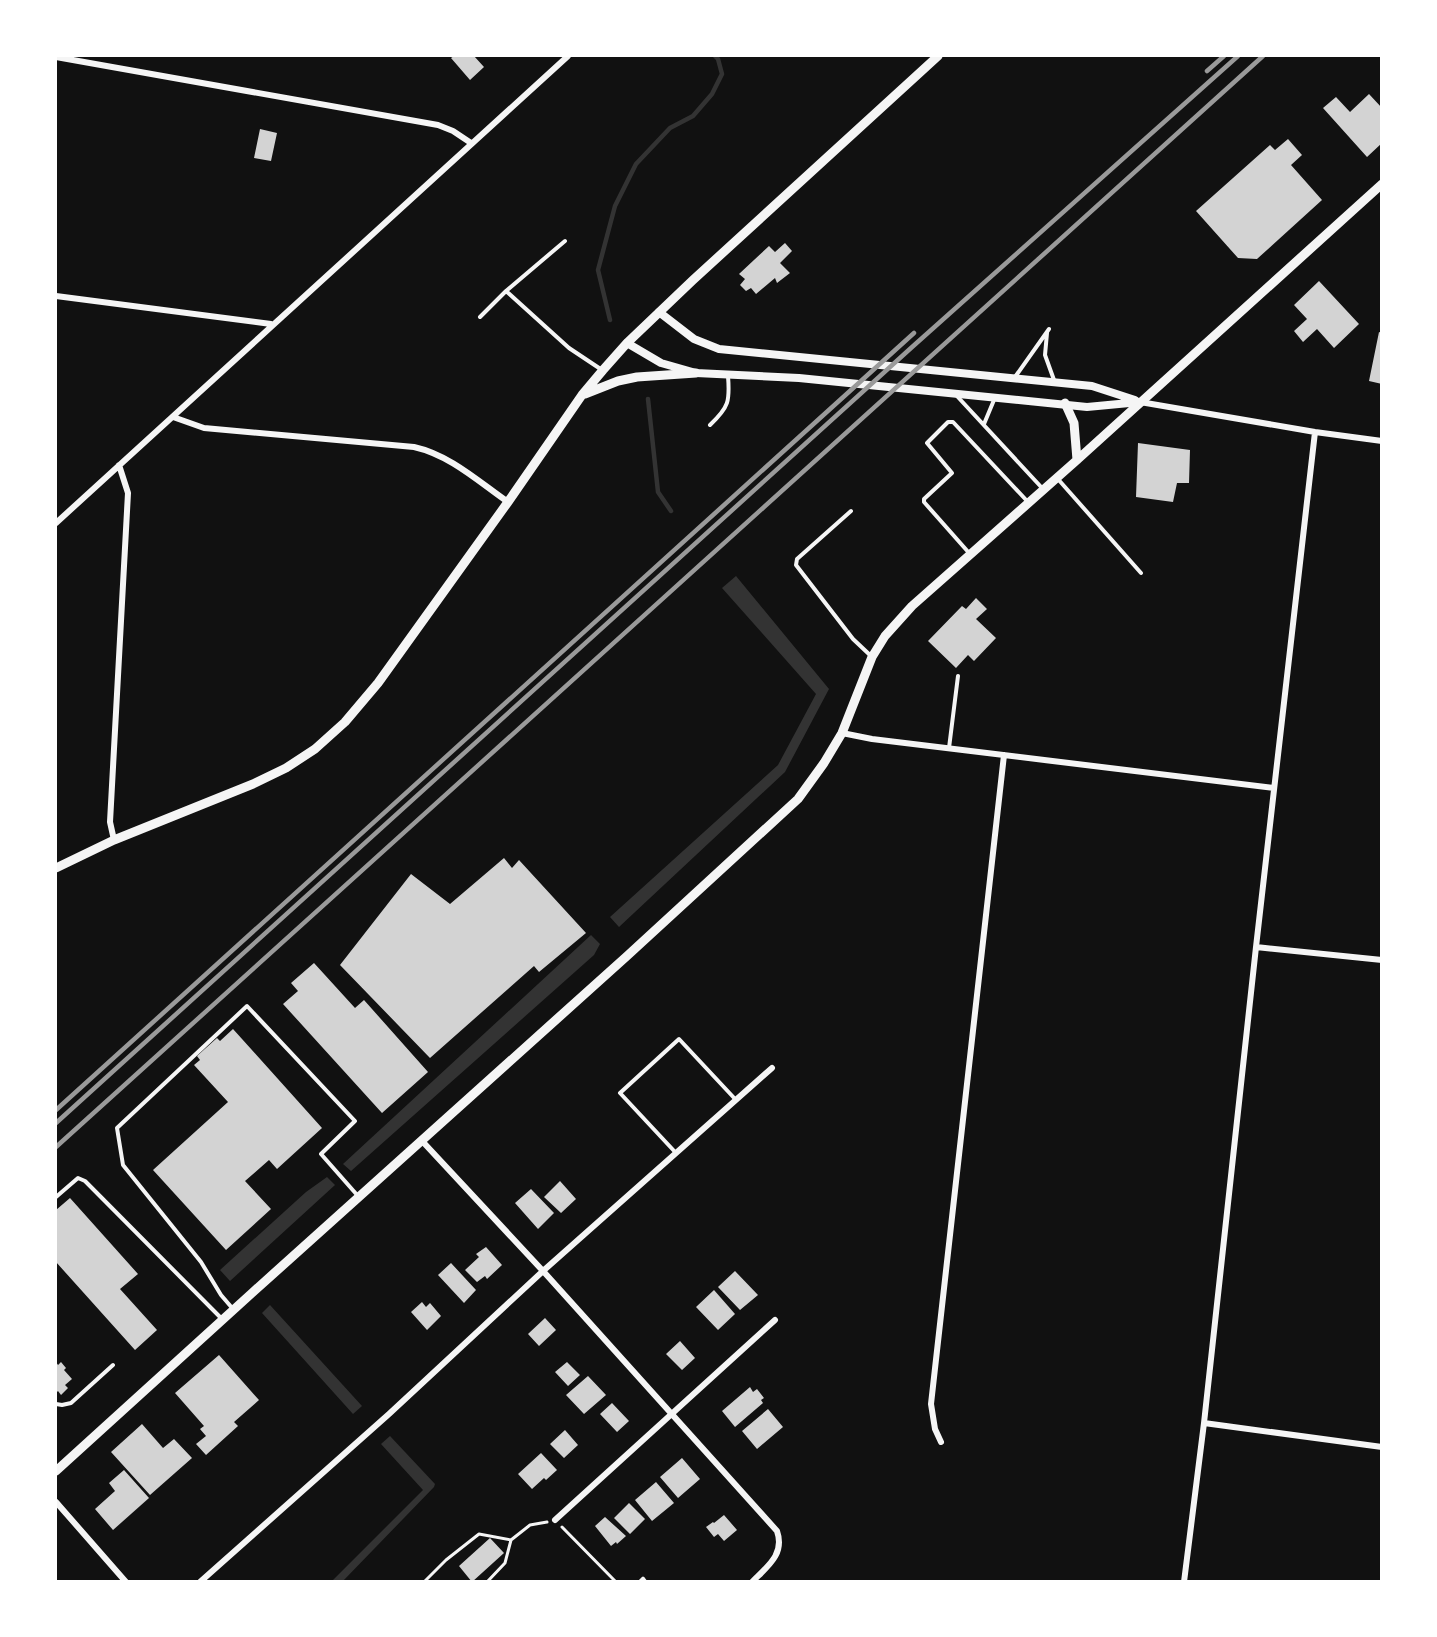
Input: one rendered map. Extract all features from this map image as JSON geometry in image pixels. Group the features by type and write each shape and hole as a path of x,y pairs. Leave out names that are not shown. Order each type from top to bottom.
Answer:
{"main road":[{"path":"56,868 114,840 253,784 286,768 315,749 345,722 378,683 582,395 627,343 938,56"},
{"path":"56,1472 234,1309 423,1142 798,799 842,733 872,657 885,636 912,606 1077,460 1382,183"},
{"path":"582,395 618,381 637,377 696,373"},
{"path":"1065,403 1074,423 1077,460"}],"street":[{"path":"56,522 568,56"},
{"path":"56,57 438,125 453,131 471,143"},
{"path":"56,296 271,324"},
{"path":"659,312 694,339 719,350 1092,386 1140,402 1382,441"},
{"path":"627,343 656,360 696,373 799,378 1087,407 1140,402"},
{"path":"172,417 204,428 428,450 447,459 508,502"},
{"path":"1184,1581 1204,1423 1315,432"},
{"path":"114,840 110,822 128,493 119,465"},
{"path":"842,733 872,739 1274,788"},
{"path":"941,1442 935,1429 931,1404 1004,755"},
{"path":"1256,947 1382,960"},
{"path":"200,1581 389,1414 543,1270 772,1068"},
{"path":"423,1142 543,1270 777,1530 780,1538 777,1555 752,1581"},
{"path":"555,1520 775,1320"},
{"path":"1204,1423 1382,1447"},
{"path":"56,1502 126,1581"}],"lane":[{"path":"480,317 506,291 565,241"},
{"path":"506,291 569,348 603,370"},
{"path":"1015,377 1048,329 1045,355 1054,382"},
{"path":"710,425 723,412 729,398 728,375"},
{"path":"954,393 1044,489"},
{"path":"984,424 996,397"},
{"path":"970,554 924,502 924,499 952,473 927,443 948,422 953,422 1029,503"},
{"path":"1057,478 1141,573"},
{"path":"851,511 797,560 796,565 853,639 872,657"},
{"path":"949,748 958,676"},
{"path":"234,1309 221,1295 201,1262 123,1165 117,1128 247,1006 355,1121 321,1154 359,1197"},
{"path":"675,1153 620,1093 679,1039 736,1100"},
{"path":"56,1197 78,1178 85,1181 223,1319"},
{"path":"56,1404 62,1406 71,1403 113,1365"}],"path":[{"path":"487,1581 505,1563 511,1540 530,1525 555,1520 616,1581"},
{"path":"424,1581 479,1534 511,1540"},
{"path":"639,1581 643,1578 646,1581"}],"shaded area":[{"path":"736,576 829,689 785,772 619,927 610,917 778,765 816,694 722,588"},
{"path":"591,935 600,944 594,955 351,1171 343,1164"},
{"path":"327,1177 335,1185 230,1281 220,1270 306,1192"},
{"path":"270,1305 362,1406 353,1414 262,1313"},
{"path":"390,1436 435,1484 434,1487 343,1581 332,1581 423,1490 381,1444"}],"building":[{"path":"474,56 484,67 470,80 451,58"},
{"path":"1369,94 1382,108 1382,143 1367,157 1323,108 1336,97 1350,112"},
{"path":"260,129 277,133 271,161 254,158"},
{"path":"1288,139 1302,155 1291,165 1322,200 1257,259 1238,258 1196,211 1270,145 1275,150"},
{"path":"785,243 792,251 780,263 790,273 777,283 775,278 756,294 751,288 746,291 740,285 745,279 739,274 769,246 775,252"},
{"path":"1319,281 1359,324 1334,348 1317,329 1303,342 1294,331 1307,319 1294,305"},
{"path":"1379,332 1382,333 1382,384 1369,381"},
{"path":"1138,443 1190,450 1189,483 1177,483 1173,502 1136,497"},
{"path":"976,598 987,609 976,619 996,638 974,661 968,655 956,668 928,641 962,606 966,609"},
{"path":"504,858 512,868 519,860 586,933 539,972 534,966 430,1058 340,965 411,874 450,904"},
{"path":"314,963 355,1008 364,1000 428,1072 382,1113 283,1004 298,991 291,983"},
{"path":"233,1029 322,1128 277,1169 269,1160 245,1181 271,1209 226,1250 153,1170 228,1102 194,1065 200,1060 197,1056 217,1038 220,1041"},
{"path":"560,1181 576,1199 561,1213 544,1197"},
{"path":"531,1189 554,1213 538,1229 515,1203"},
{"path":"70,1198 138,1274 120,1289 157,1330 135,1350 56,1262 56,1210"},
{"path":"486,1247 502,1265 487,1279 485,1276 477,1282 465,1270 479,1257 476,1254"},
{"path":"451,1263 476,1290 464,1303 438,1275"},
{"path":"735,1271 758,1295 740,1310 718,1287"},
{"path":"714,1290 735,1314 718,1330 696,1307"},
{"path":"422,1302 426,1307 430,1303 441,1316 427,1330 411,1312"},
{"path":"545,1318 556,1330 539,1346 528,1334"},
{"path":"680,1341 695,1358 682,1370 666,1354"},
{"path":"219,1355 259,1400 234,1422 238,1426 206,1455 196,1444 206,1436 200,1429 204,1426 175,1393"},
{"path":"56,1362 58,1365 61,1362 66,1368 64,1370 72,1379 65,1385 68,1388 61,1395 58,1391 56,1393"},
{"path":"567,1362 580,1375 568,1386 555,1372"},
{"path":"588,1376 606,1395 584,1414 566,1395"},
{"path":"750,1387 753,1392 757,1389 764,1398 761,1400 763,1403 735,1427 722,1411"},
{"path":"612,1403 629,1421 617,1432 600,1414"},
{"path":"768,1409 783,1427 757,1449 742,1431"},
{"path":"142,1424 163,1448 174,1439 192,1458 150,1495 111,1452"},
{"path":"565,1430 578,1445 564,1458 550,1444"},
{"path":"541,1453 557,1470 532,1489 518,1474"},
{"path":"682,1458 700,1479 678,1498 660,1477"},
{"path":"124,1470 149,1498 113,1530 95,1509 115,1491 109,1483"},
{"path":"656,1482 674,1503 652,1521 635,1500"},
{"path":"629,1503 645,1519 630,1534 614,1518"},
{"path":"724,1515 737,1530 724,1541 718,1534 714,1537 706,1527"},
{"path":"605,1517 626,1536 611,1546 595,1526"},
{"path":"490,1538 504,1553 472,1582 459,1566"}],"waterway":[{"path":"610,320 598,270 615,206 636,164 670,128 693,116 712,94 722,74 715,56"},
{"path":"648,399 658,492 671,511"}],"railway":[{"path":"1207,71 1224,56"},
{"path":"56,1123 911,348 1238,56"},
{"path":"56,1147 1263,56"},
{"path":"56,1110 914,333"}]}
